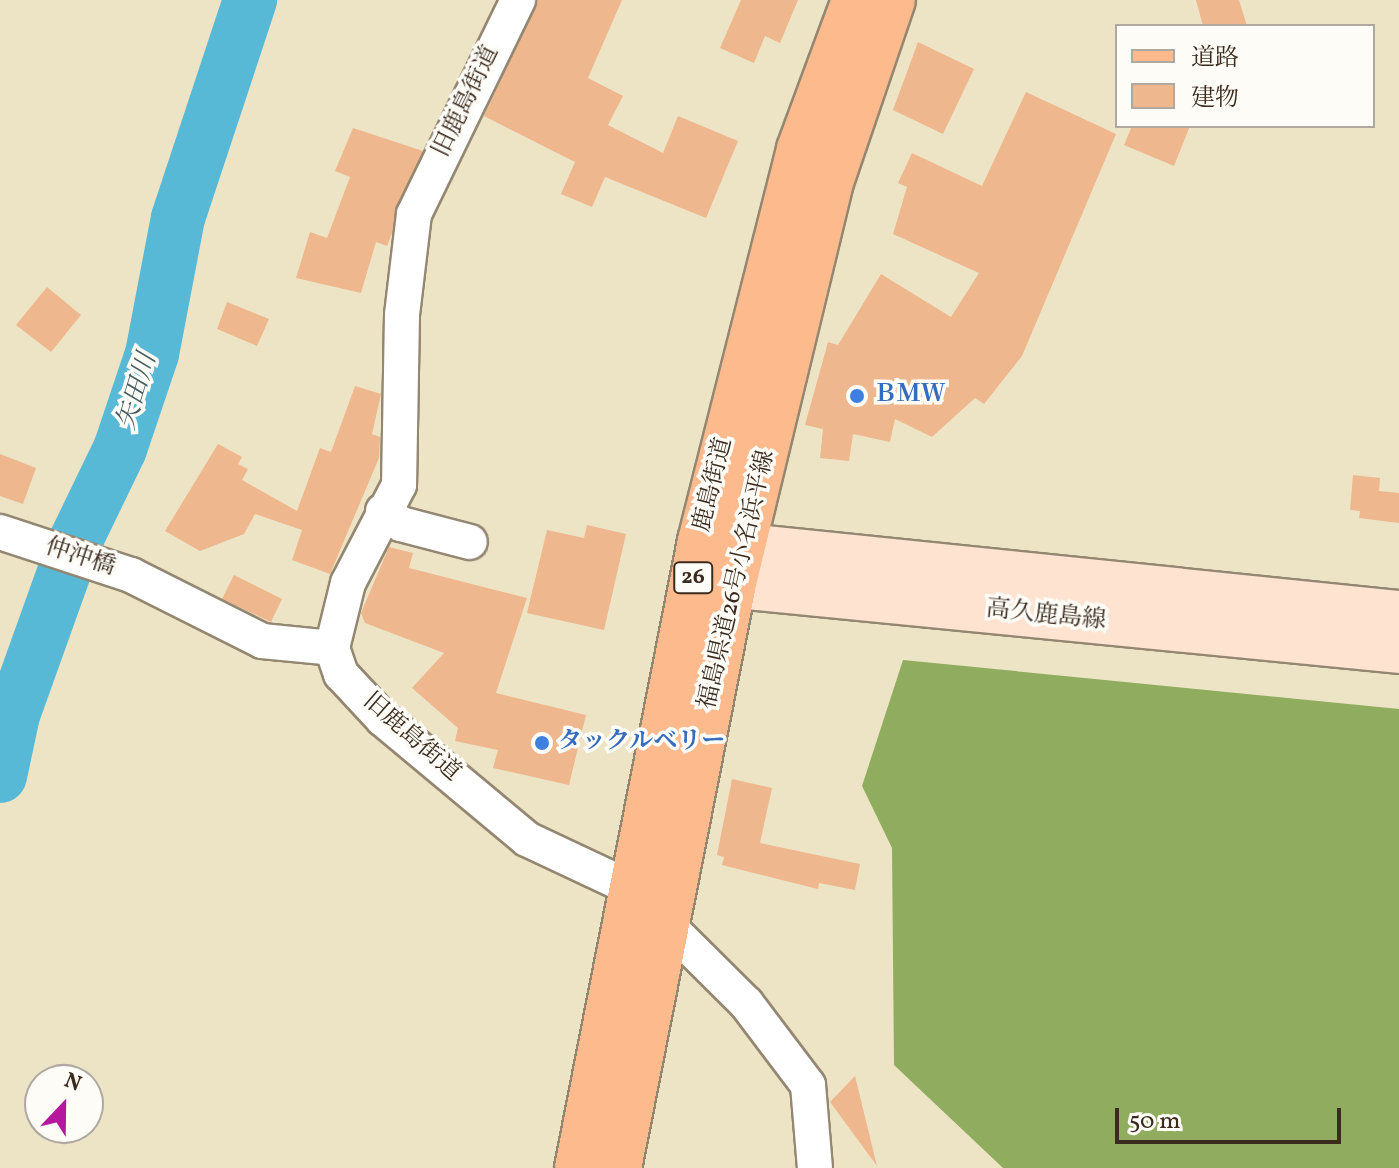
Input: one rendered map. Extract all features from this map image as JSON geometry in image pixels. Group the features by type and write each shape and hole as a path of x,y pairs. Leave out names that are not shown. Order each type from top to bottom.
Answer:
{"main road":[{"name":"鹿島街道","path":"577,1168 629,887 718,564 799,149 854,0"},
{"name":"福島県道26号小名浜平線","path":"619,1168 666,924 718,564 830,185 893,0"},
{"name":"高久鹿島線","path":"718,564 1399,613"},
{"name":"高久鹿島線","path":"718,564 1399,651"}],"street":[{"name":"旧鹿島街道","path":"518,0 408,236 399,485 348,583 332,648 341,674 383,719 527,839 629,887 746,1003 808,1085 815,1168"},
{"path":"383,511 401,524 470,542"},
{"name":"仲沖橋","path":"14,537 131,575 262,641 332,648"}],"green space":[{"path":"903,660 1399,709 1399,1168 1003,1168 894,1065 892,848 862,786"}],"building":[{"path":"538,0 622,0 588,78 623,96 608,125 663,153 678,116 738,141 706,218 605,177 592,207 561,194 575,162 484,116"},
{"path":"741,0 798,0 780,43 765,36 754,63 720,48"},
{"path":"1196,0 1239,0 1246,24 1202,24"},
{"path":"918,42 974,69 943,134 893,110"},
{"path":"1026,92 1116,134 1022,356 984,404 975,398 932,437 895,419 890,442 853,434 849,461 820,458 823,429 805,425 828,342 838,345 881,274 951,317 979,273 893,234 907,187 898,183 912,153 982,186"},
{"path":"353,128 423,151 387,246 376,242 361,293 296,278 310,232 327,238 350,177 335,171"},
{"path":"1131,128 1189,128 1174,166 1124,145"},
{"path":"47,287 81,315 51,352 16,325"},
{"path":"227,302 269,319 257,346 217,329"},
{"path":"355,386 381,394 372,434 380,437 379,458 330,574 292,560 302,530 255,514 244,534 200,551 165,531 218,444 242,457 238,464 248,469 242,480 297,511 320,448 331,452"},
{"path":"0,454 36,468 23,504 0,496"},
{"path":"1353,475 1380,478 1379,491 1399,493 1399,523 1359,518 1360,511 1350,510"},
{"path":"587,525 626,534 604,630 527,613 547,530 584,538"},
{"path":"389,547 413,553 409,568 527,598 496,693 586,715 569,785 493,768 498,750 455,741 458,728 412,688 444,653 365,623 361,613"},
{"path":"234,575 282,599 271,622 222,599"},
{"path":"732,779 772,788 760,843 860,864 855,890 819,883 818,889 722,865 724,857 717,855"},
{"path":"855,1076 877,1166 830,1102"}],"waterway":[{"name":"矢田川","path":"0,776 13,715 75,542 120,449 152,354 178,218 250,0"}],"place":[{"name":"ＢＭＷ","path":"857,396"},
{"name":"タックルベリー","path":"542,743"}]}
